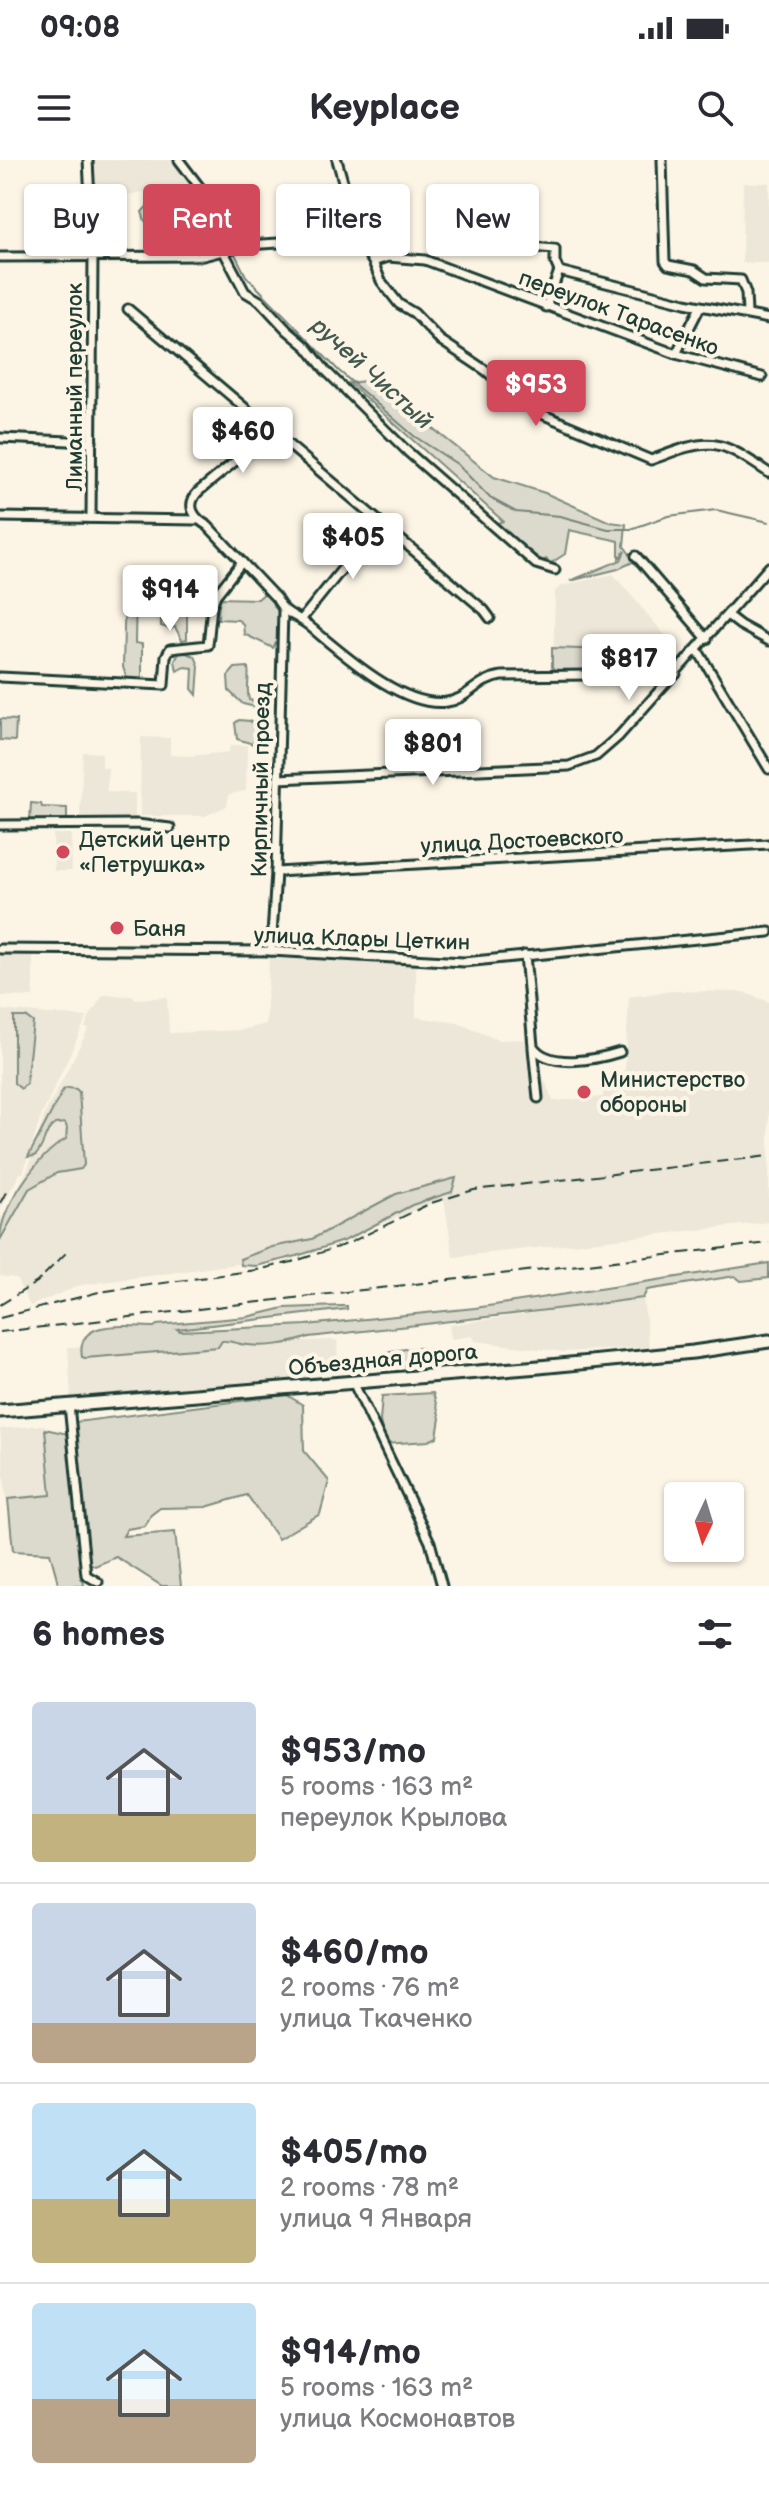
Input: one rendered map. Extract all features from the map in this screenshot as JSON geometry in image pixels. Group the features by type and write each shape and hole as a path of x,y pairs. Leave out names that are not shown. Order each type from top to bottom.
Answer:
{"main road":[{"name":"Объездная дорога","path":"0,1411 693,1352 769,1341"}],"street":[{"name":"Лиманный переулок","path":"88,160 93,257 91,518"},
{"path":"179,160 197,184"},
{"path":"337,160 344,184"},
{"path":"662,160 665,261 668,265 694,270 706,278 741,280 746,293 747,313"},
{"path":"539,248 555,249 559,271 546,307"},
{"path":"0,257 203,256"},
{"path":"227,256 245,292 260,301 307,347 325,370 408,452 536,564 555,570"},
{"path":"369,256 381,281 399,304 414,313 440,340 544,415 651,460 686,446 710,442 744,456 769,473"},
{"name":"переулок Тарасенко","path":"373,262 388,257 425,260 676,354 762,377"},
{"path":"559,271 700,307 769,319"},
{"path":"676,354 700,307"},
{"path":"128,309 490,618"},
{"path":"197,520 192,511 193,497 273,430"},
{"path":"0,438 92,442"},
{"path":"0,517 197,520 208,526 276,598 283,611 301,620 375,679 435,702 457,699 480,682 502,676 676,674"},
{"path":"301,620 380,522"},
{"path":"636,556 707,639"},
{"path":"0,677 164,685 166,656 170,649 208,645 216,595 242,562"},
{"path":"278,779 569,766 596,756 676,674 769,567"},
{"name":"Кирпичный проезд","path":"271,951 283,611"},
{"path":"727,615 769,641"},
{"path":"697,649 769,769"},
{"path":"0,825 137,824 170,828"},
{"name":"улица Достоевского","path":"276,872 769,844"},
{"name":"улица Клары Цеткин","path":"0,949 271,951 448,962 769,932"},
{"path":"525,955 538,1098"},
{"path":"533,1046 543,1056 577,1061 596,1060 620,1052"},
{"path":"353,1382 430,1542 442,1586"},
{"path":"69,1405 86,1575 98,1582"}],"shaded area":[{"path":"95,160 175,160 193,184 143,184 143,192 127,195 127,184 96,184"},
{"path":"743,183 769,183 769,263 742,263"},
{"path":"372,380 494,477 545,493 610,522 626,524 624,546 635,561 618,569 570,581 621,560 625,551 619,558 619,541 569,530 565,554 551,563 546,559 543,561 493,525 503,521 349,383"},
{"path":"613,574 676,648 665,664 553,664 555,591 561,586"},
{"path":"136,588 135,643 142,644 142,681 127,679 123,667 125,589"},
{"path":"266,592 281,619 280,633 273,648 244,634 243,624 238,620 218,619 219,598 258,599"},
{"path":"161,609 187,610 187,639 182,640 175,627 161,626"},
{"path":"552,648 665,652 676,663 674,668 662,672 559,674 552,667"},
{"path":"180,651 195,656 199,666 197,695 192,689 193,668 185,667 177,671 175,661"},
{"path":"248,667 249,700 267,703 264,709 243,704 229,691 228,676 235,668"},
{"path":"0,719 16,720 15,741 0,740"},
{"path":"239,720 250,721 258,728 253,744 237,739 235,723"},
{"path":"141,737 170,738 170,755 229,752 230,745 247,745 246,791 229,794 227,806 205,816 140,816"},
{"path":"83,752 102,753 102,767 108,768 107,792 135,793 135,818 80,817"},
{"path":"31,803 41,804 42,807 67,808 67,821 30,820"},
{"name":"Детский центр «Петрушка»","path":"53,834 71,834 72,871 54,871"},
{"path":"0,952 33,952 33,997 0,996"},
{"path":"269,956 416,965 416,1017 458,1023 498,1040 529,1039 528,1066 539,1067 553,1101 603,1097 603,1086 624,1084 629,997 671,991 743,992 769,1002 769,1222 453,1257 444,1198 359,1233 244,1263 81,1285 30,1306 16,1278 0,1276 0,1221 28,1169 45,1113 89,1028 85,1028 88,1019 103,995 134,996 135,999 167,997 169,1033 242,1030 266,1024"},
{"path":"0,1010 87,1017 41,1117 23,1173 20,1173 0,1210"},
{"path":"14,1017 26,1017 33,1022 26,1084 21,1089 14,1083"},
{"path":"67,1088 79,1092 84,1165 81,1169 57,1173 29,1189 0,1240 6,1213 22,1184 44,1157 66,1139 65,1123 55,1124 48,1131 39,1152 28,1157 63,1090"},
{"path":"456,1178 452,1192 412,1205 346,1240 256,1266 241,1265 240,1259 272,1247 312,1239 396,1194"},
{"path":"769,1263 769,1278 741,1281 735,1276 647,1290 643,1298 309,1337 279,1344 255,1346 222,1341 218,1347 82,1357 82,1344 87,1335 106,1327 154,1327 247,1317 284,1308 347,1306 347,1309 177,1329 306,1325 475,1308"},
{"path":"643,1298 649,1347 564,1352 475,1341 473,1336 451,1339 449,1325"},
{"path":"337,1340 338,1362 297,1382 71,1400 68,1347"},
{"path":"420,1348 434,1351 437,1357 433,1365 375,1366 374,1358 380,1355"},
{"path":"433,1393 440,1418 437,1437 429,1441 385,1444 380,1421 382,1396"},
{"path":"287,1395 303,1405 304,1451 329,1481 320,1514 278,1539 247,1495 206,1507 160,1508 151,1515 145,1526 127,1529 123,1536 175,1532 181,1586 162,1586 116,1557 95,1566 88,1562 76,1422"},
{"path":"45,1425 51,1495 6,1500 0,1429"},
{"path":"45,1429 68,1434 84,1586 59,1586 50,1553 13,1551 8,1499 51,1495"}],"waterway":[{"name":"ручей Чистый","path":"236,256 246,276 339,371 414,436 457,464 490,498 516,512 560,516 608,529 631,529 668,516 716,510 769,522"}],"railway":[{"path":"0,1318 99,1292 257,1270 292,1262 347,1244 431,1203 474,1190 769,1156"},
{"path":"0,1203 8,1189"},
{"path":"0,1332 769,1243"},
{"path":"0,1305 37,1282 69,1250"}],"place":[{"name":"Детский центр «Петрушка»","path":"63,852"},
{"name":"Баня","path":"117,928"},
{"name":"Министерство обороны","path":"584,1092"}]}
